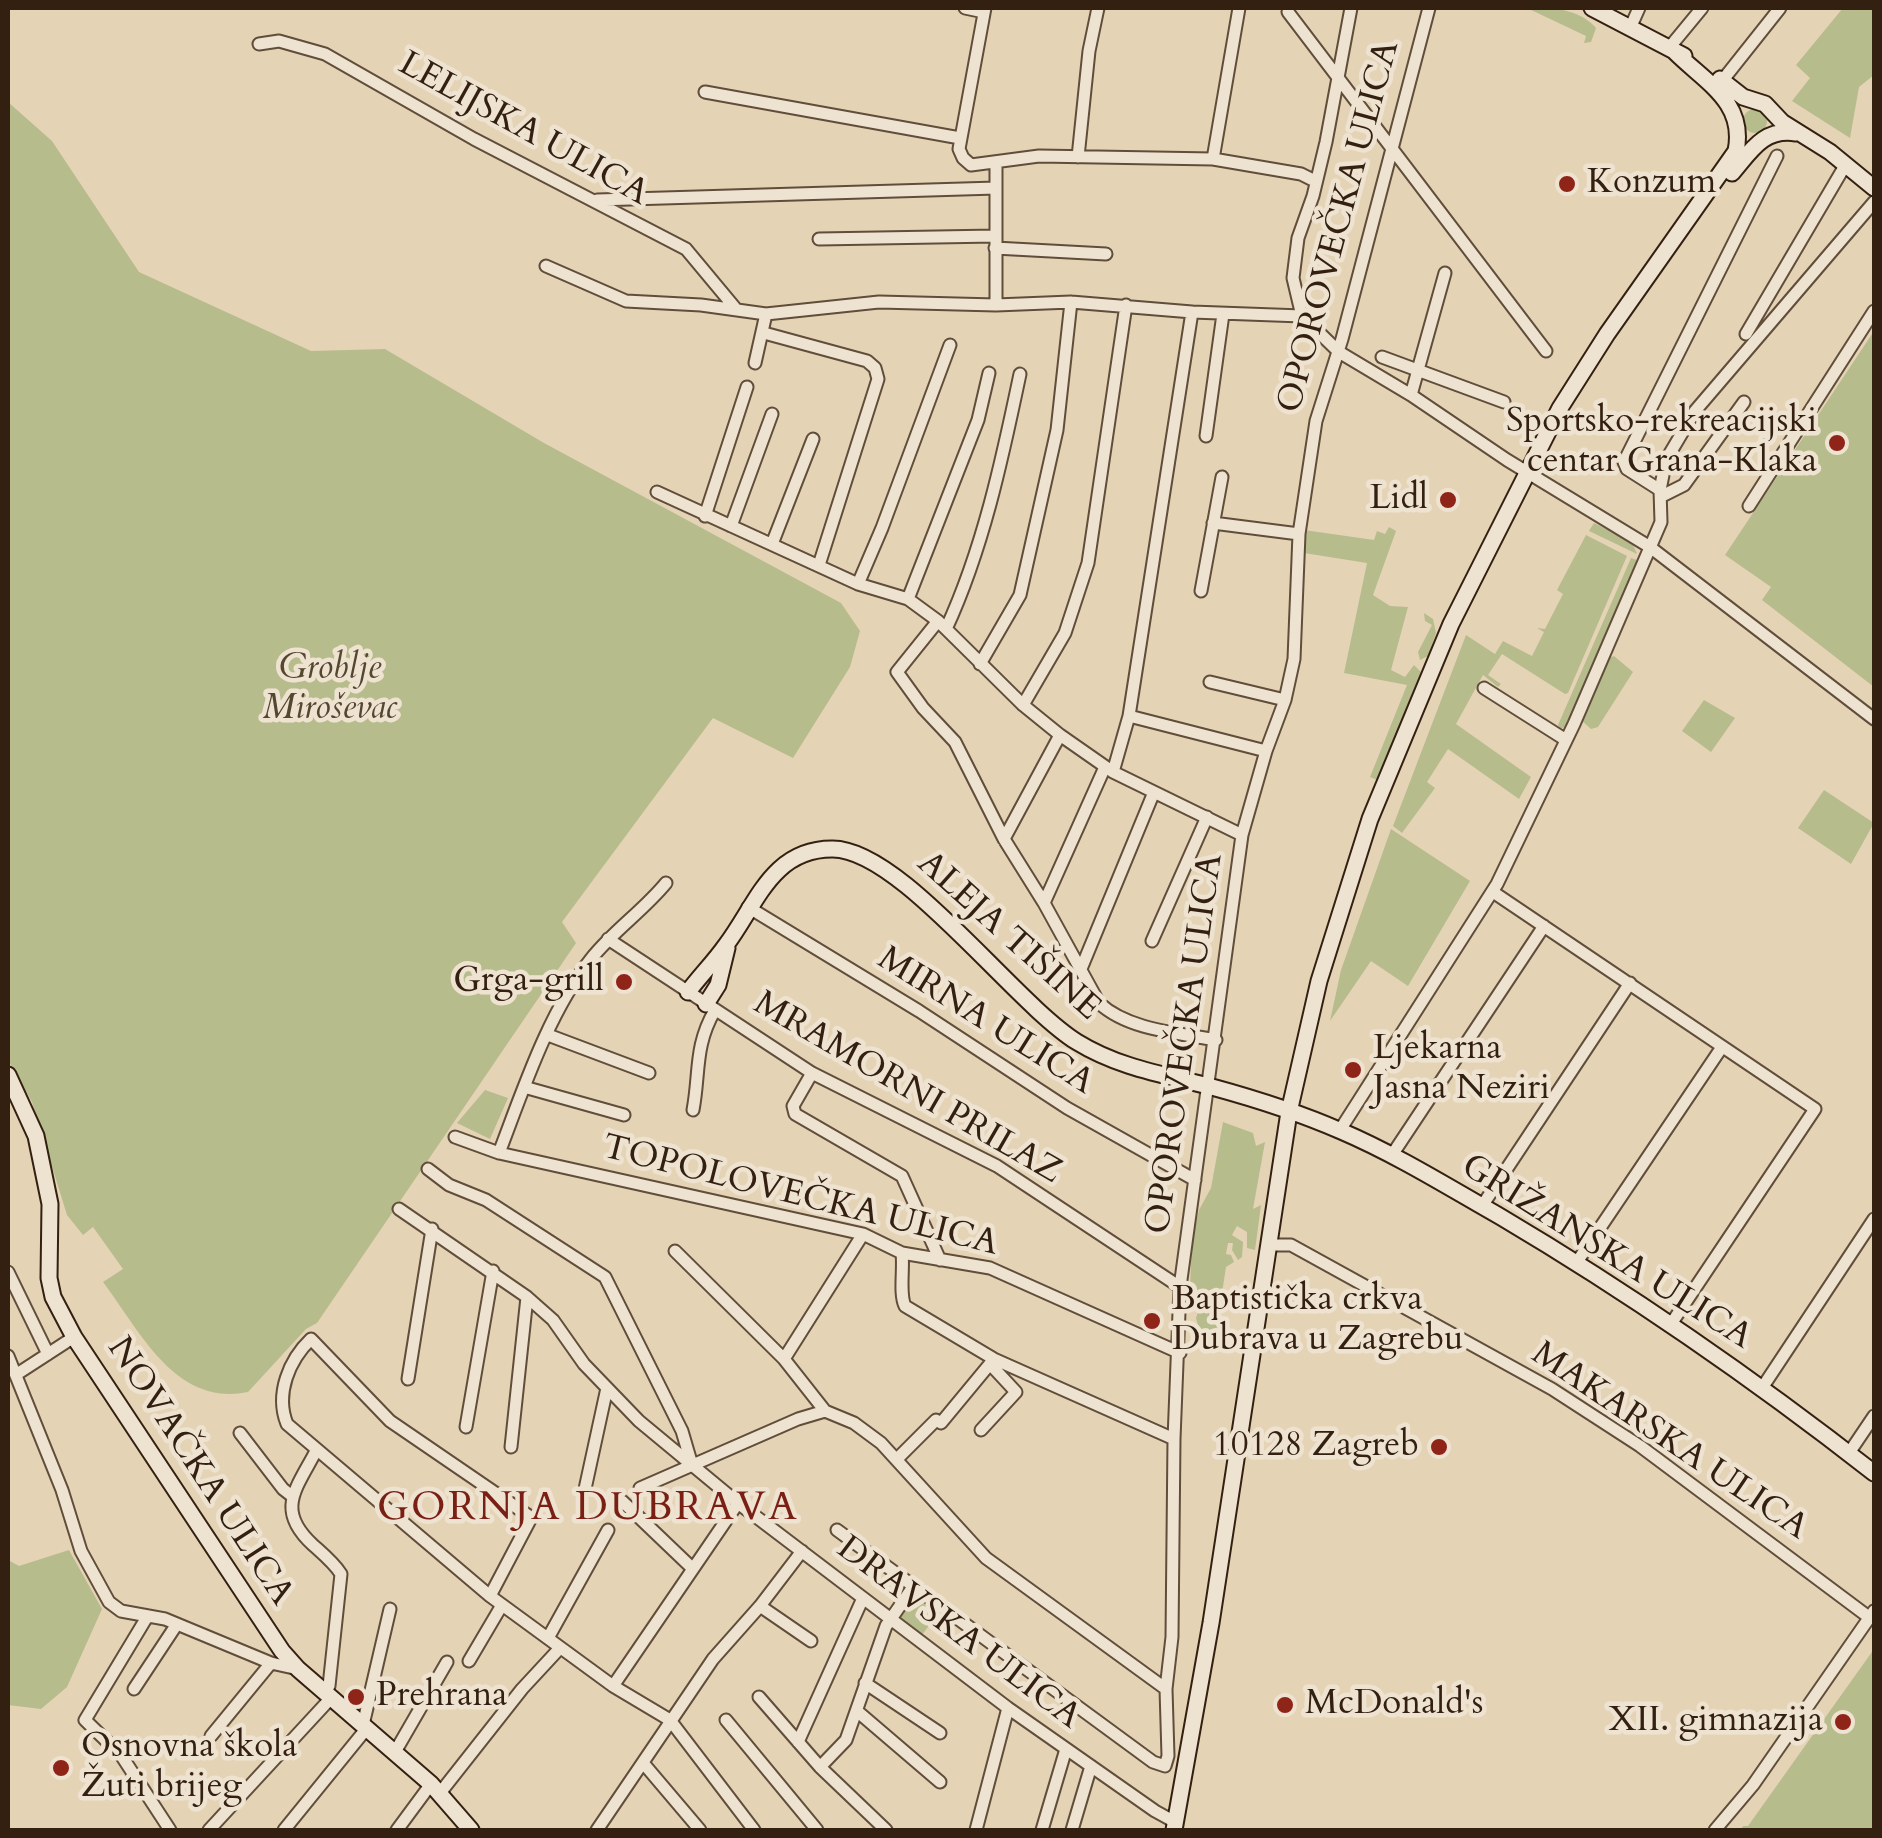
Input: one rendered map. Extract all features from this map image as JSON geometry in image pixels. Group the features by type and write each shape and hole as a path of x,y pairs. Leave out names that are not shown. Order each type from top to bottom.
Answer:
{"main road":[{"path":"1592,8 1672,50 1713,79 1765,104 1874,188"},
{"path":"1713,79 1748,140 1786,131 1800,133"},
{"path":"1711,185 1728,134 1725,111 1713,79"},
{"path":"1175,1826 1211,1623 1289,1112 1319,981 1370,819 1451,624 1560,408 1733,157 1740,107 1754,101"},
{"path":"1693,213 1774,126 1773,113"},
{"name":"ALEJA TIŠINE","path":"688,992 727,944 771,875 790,861 827,848 857,852 880,864 1074,1040 1130,1067 1209,1086 1289,1112"},
{"name":"ALEJA TIŠINE","path":"710,1007 727,944"},
{"name":"NOVAČKA ULICA","path":"8,1075 36,1136 50,1204 49,1278 53,1296 74,1337 273,1638 298,1669 436,1788 472,1830"},
{"name":"GRIŽANSKA ULICA","path":"1289,1112 1340,1130 1392,1155 1577,1262 1762,1388 1874,1473"}],"street":[{"path":"964,8 984,10 960,138 963,158 972,165 1039,156 1213,159 1301,174 1315,181"},
{"path":"1078,157 1089,51 1098,8"},
{"path":"1213,159 1239,8"},
{"path":"1350,8 1326,142 1298,238 1293,278 1302,316 1339,352 1650,547 1874,719"},
{"name":"OPOROVEČKA ULICA","path":"914,1586 1153,1762 1165,1766 1180,1287 1242,835 1294,659 1299,534 1316,420 1339,352 1429,8"},
{"path":"1631,26 1640,8"},
{"path":"1672,50 1702,8"},
{"path":"1713,79 1780,8"},
{"path":"1286,9 1546,351"},
{"name":"LELIJSKA ULICA","path":"260,44 279,41 325,54 474,139 686,249 736,310"},
{"path":"705,92 960,138"},
{"path":"1661,493 1627,469 1624,462 1777,156"},
{"path":"996,164 996,305"},
{"path":"1746,334 1846,164"},
{"path":"593,201 996,188"},
{"path":"1340,1130 1493,892 1566,740 1661,522 1666,460 1696,411 1874,202"},
{"path":"819,239 995,242 1106,254"},
{"path":"546,266 626,301 766,314 880,302 1070,302 1302,316"},
{"path":"1412,396 1445,273"},
{"path":"980,664 1020,595 1057,430 1070,302"},
{"path":"1022,706 1065,633 1088,563 1126,305"},
{"path":"1749,506 1874,311"},
{"path":"1044,903 1109,769 1128,716 1192,312"},
{"path":"756,363 766,314"},
{"path":"1206,436 1222,314"},
{"path":"764,333 866,362 875,368 878,378 819,565"},
{"path":"858,584 950,345"},
{"path":"1382,358 1504,402"},
{"path":"908,600 978,420 989,373"},
{"path":"1020,374 993,491 963,592 942,625 897,672 955,742 1004,839 1098,1002 1112,1015 1216,1040"},
{"path":"705,516 747,387"},
{"path":"1661,493 1684,485 1744,402"},
{"path":"731,526 772,414"},
{"path":"772,544 813,439"},
{"path":"1201,591 1222,476"},
{"path":"658,492 858,584 908,600 942,625 1022,706 1060,735 1109,769 1242,835"},
{"path":"1213,523 1299,534"},
{"path":"1210,682 1285,700"},
{"path":"1484,688 1566,740"},
{"path":"1128,716 1266,751"},
{"path":"1004,839 1060,735"},
{"path":"1082,969 1154,792"},
{"path":"1152,941 1207,817"},
{"path":"499,1152 524,1087 576,980 608,939 633,919 666,882"},
{"path":"1493,892 1815,1109 1670,1324"},
{"name":"MIRNA ULICA","path":"748,907 1066,1108 1195,1180"},
{"path":"1392,1155 1544,926"},
{"name":"MRAMORNI PRILAZ","path":"608,939 812,1073 997,1166 1180,1287"},
{"path":"1482,1206 1630,983"},
{"path":"693,1110 695,1066 710,1007"},
{"path":"548,1035 649,1073"},
{"path":"1577,1262 1722,1046"},
{"path":"812,1073 793,1106 796,1114 902,1176 940,1260"},
{"path":"524,1087 624,1114"},
{"name":"TOPOLOVEČKA ULICA","path":"455,1137 499,1152 863,1234 902,1253 990,1268 1180,1353"},
{"path":"428,1169 449,1185 486,1200 606,1278 682,1431 692,1466"},
{"name":"DRAVSKA ULICA","path":"399,1209 528,1296 553,1320 584,1364 640,1421 738,1503 1008,1708 1175,1826"},
{"path":"1762,1388 1874,1220"},
{"path":"408,1379 432,1229"},
{"path":"784,1359 863,1234"},
{"name":"MAKARSKA ULICA","path":"1269,1245 1291,1245 1552,1389 1640,1446 1872,1615"},
{"path":"675,1251 784,1359 826,1411 854,1424 897,1458 986,1558 1166,1689"},
{"path":"902,1253 901,1294 905,1306 992,1362 1174,1439"},
{"path":"466,1427 492,1270"},
{"path":"8,1272 48,1354"},
{"path":"511,1447 528,1296"},
{"path":"18,1374 74,1337"},
{"path":"490,1596 529,1516 390,1422 311,1339 289,1366 284,1416 288,1424 316,1452 502,1606 613,1686 670,1720 754,1830"},
{"path":"8,1356 62,1490 80,1551 109,1602 120,1611 177,1624 271,1663 298,1669"},
{"path":"897,1458 939,1422 992,1362"},
{"path":"981,1430 1016,1392 992,1362"},
{"path":"585,1489 607,1388"},
{"path":"640,1488 798,1419 826,1411"},
{"path":"1849,1454 1874,1416"},
{"path":"240,1433 283,1490 292,1496"},
{"path":"208,1830 328,1695 341,1574 297,1530 292,1496 316,1452"},
{"path":"622,1501 691,1568"},
{"path":"613,1686 738,1503"},
{"path":"548,1638 608,1530"},
{"path":"820,1767 846,1740 889,1619 914,1586 836,1530"},
{"path":"597,1830 713,1660 802,1551"},
{"path":"798,1742 863,1598"},
{"path":"469,1661 502,1606"},
{"path":"760,1606 811,1641"},
{"path":"284,1830 365,1726 390,1609"},
{"path":"1715,1830 1753,1784 1872,1615"},
{"path":"147,1617 85,1720 121,1755 170,1830"},
{"path":"134,1688 177,1624"},
{"path":"397,1830 560,1648"},
{"path":"395,1752 446,1662"},
{"path":"211,1736 271,1663"},
{"path":"865,1683 940,1733"},
{"path":"759,1697 820,1767 886,1830"},
{"path":"976,1830 1008,1708"},
{"path":"858,1711 940,1782"},
{"path":"726,1720 817,1830"},
{"path":"1042,1830 1066,1748"},
{"path":"644,1764 700,1830"},
{"path":"1072,1830 1091,1766"}],"green space":[{"path":"1527,8 1555,9 1582,17 1596,28 1591,42 1584,43 1586,36"},
{"path":"1843,8 1874,8 1874,75 1859,87 1850,138 1792,101 1810,78 1796,65"},
{"name":"Groblje Miroševac","path":"8,102 52,141 139,272 311,351 385,349 544,443 841,603 860,631 850,667 793,758 713,718 562,922 576,943 317,1323 306,1329 248,1392 222,1394 180,1377 131,1322 103,1282 123,1269 93,1227 83,1235 67,1215 32,1102 8,1060"},
{"path":"1755,109 1764,112 1764,130 1755,133 1746,130 1743,121 1746,112"},
{"name":"Sportsko-rekreacijski centar Grana-Klaka","path":"1874,331 1874,687 1762,600 1771,587 1725,555"},
{"path":"1594,523 1632,542 1637,554 1589,531"},
{"path":"1389,527 1396,531 1373,595 1390,606 1408,607 1391,670 1405,677 1414,665 1421,672 1377,780 1370,777 1407,685 1344,673 1367,563 1304,553 1304,530 1374,540 1377,531 1385,534"},
{"path":"1586,535 1627,556 1568,693 1502,654 1488,675 1501,684 1498,687 1483,675 1456,724 1531,777 1519,799 1448,749 1427,782 1435,788 1402,833 1393,826 1466,635 1495,654 1503,641 1532,656 1544,632 1537,628 1545,629 1563,594 1557,590"},
{"path":"1631,558 1637,560 1569,724 1561,729 1558,725"},
{"path":"1424,613 1433,619 1436,633 1428,656 1420,660 1418,652 1432,625 1425,621"},
{"path":"1614,656 1633,672 1598,727 1591,729 1581,720 1606,659"},
{"path":"1704,700 1735,718 1711,752 1682,731"},
{"path":"1824,790 1874,823 1851,864 1798,828"},
{"path":"1391,829 1470,881 1408,986 1371,961 1330,1021 1341,970"},
{"path":"485,1090 508,1098 490,1139 457,1123"},
{"path":"1223,1122 1253,1133 1256,1146 1265,1142 1253,1209 1261,1205 1255,1250 1247,1248 1247,1232 1237,1226 1232,1235 1243,1242 1242,1257 1238,1260 1233,1243 1228,1243 1226,1254 1234,1262 1226,1267 1214,1345 1201,1337 1196,1318 1200,1306 1190,1287 1192,1239 1199,1210 1211,1188"},
{"path":"69,1550 102,1609 67,1687 41,1709 8,1705 8,1560 19,1566"},
{"path":"915,1595 939,1612 922,1635 898,1618"},
{"name":"XII. gimnazija","path":"1874,1649 1874,1830 1741,1830 1748,1826"}],"place":[{"name":"Konzum","path":"1567,184"},
{"name":"Sportsko-rekreacijski centar Grana-Klaka","path":"1837,443"},
{"name":"Lidl","path":"1448,500"},
{"name":"Grga-grill","path":"624,982"},
{"name":"Ljekarna Jasna Neziri","path":"1353,1070"},
{"name":"Baptistička crkva Dubrava u Zagrebu","path":"1152,1321"},
{"name":"10128 Zagreb","path":"1439,1447"},
{"name":"Prehrana","path":"356,1697"},
{"name":"McDonald's","path":"1285,1705"},
{"name":"XII. gimnazija","path":"1843,1722"},
{"name":"Osnovna škola Žuti brijeg","path":"61,1768"}],"district":[{"name":"GORNJA DUBRAVA","path":"588,1510"}]}
